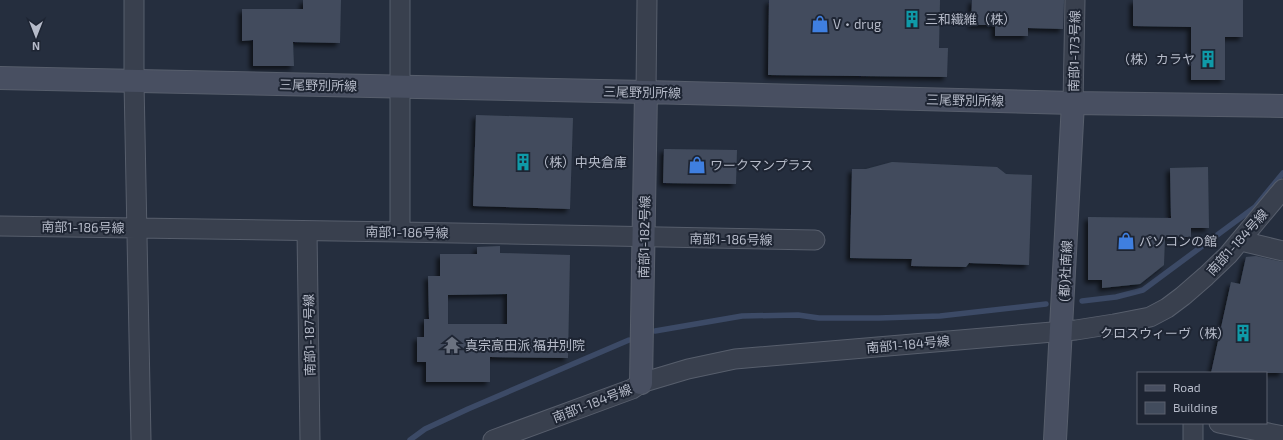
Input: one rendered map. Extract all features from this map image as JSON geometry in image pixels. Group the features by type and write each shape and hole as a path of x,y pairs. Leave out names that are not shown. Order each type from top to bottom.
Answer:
{"main road":[{"name":"三尾野別所線","path":"0,78 1073,103 1283,106"},
{"name":"南部1-182号線","path":"641,383 646,92"},
{"name":"(都)社南線","path":"1055,440 1073,103"}],"street":[{"path":"134,0 134,82 141,440"},
{"path":"400,0 400,232"},
{"path":"646,92 647,0"},
{"name":"南部1-173号線","path":"1073,103 1075,0"},
{"name":"南部1-184号線","path":"499,439 632,389 641,383 688,369 735,359 1062,331 1114,324 1150,317 1167,308 1206,276 1241,241 1250,227 1283,189"},
{"name":"南部1-186号線","path":"0,226 815,240"},
{"name":"南部1-187号線","path":"307,231 310,440"},
{"path":"1241,241 1283,251"},
{"path":"1193,424 1193,440"},
{"path":"1225,424 1283,436"}],"building":[{"path":"303,0 341,0 340,43 293,42 294,66 253,66 253,40 242,41 242,9 303,9"},
{"path":"769,0 940,0 939,48 948,48 947,77 768,75"},
{"path":"972,0 1064,0 1063,29 1028,28 1028,36 995,36 995,25 971,25"},
{"name":"（株）カラヤ","path":"1133,0 1243,0 1243,37 1225,37 1225,80 1191,80 1191,27 1133,26"},
{"name":"（株）中央倉庫","path":"476,115 573,118 570,209 473,206"},
{"path":"664,149 737,150 736,184 663,183"},
{"path":"892,162 997,167 1006,174 1032,175 1029,265 969,263 966,267 911,266 912,259 850,258 852,169 866,169"},
{"name":"パソコンの館","path":"1208,167 1209,228 1191,228 1191,237 1165,237 1164,265 1140,284 1102,288 1102,280 1088,280 1088,217 1171,218 1170,168"},
{"path":"500,246 500,253 570,255 568,358 490,357 490,382 426,382 426,362 417,362 417,337 424,337 424,319 429,319 428,276 440,276 440,254 477,254 477,247","holes":["507,294 507,324 448,324 448,295"]},
{"name":"クロスウィーヴ（株）","path":"1256,256 1283,262 1283,373 1211,372 1231,282 1240,284 1246,257"}],"waterway":[{"path":"1082,301 1116,297 1143,290 1255,207 1283,173"},
{"path":"655,331 742,316 798,315 819,318 940,316 1046,304"},
{"path":"410,440 425,429 468,409 629,340"}],"place":[{"name":"三和繊維（株）","path":"912,19"},
{"name":"V・drug","path":"820,24"},
{"name":"（株）カラヤ","path":"1208,59"},
{"name":"（株）中央倉庫","path":"523,162"},
{"name":"ワークマンプラス","path":"697,165"},
{"name":"パソコンの館","path":"1126,241"},
{"name":"クロスウィーヴ（株）","path":"1243,333"},
{"name":"真宗高田派 福井別院","path":"452,345"}]}
